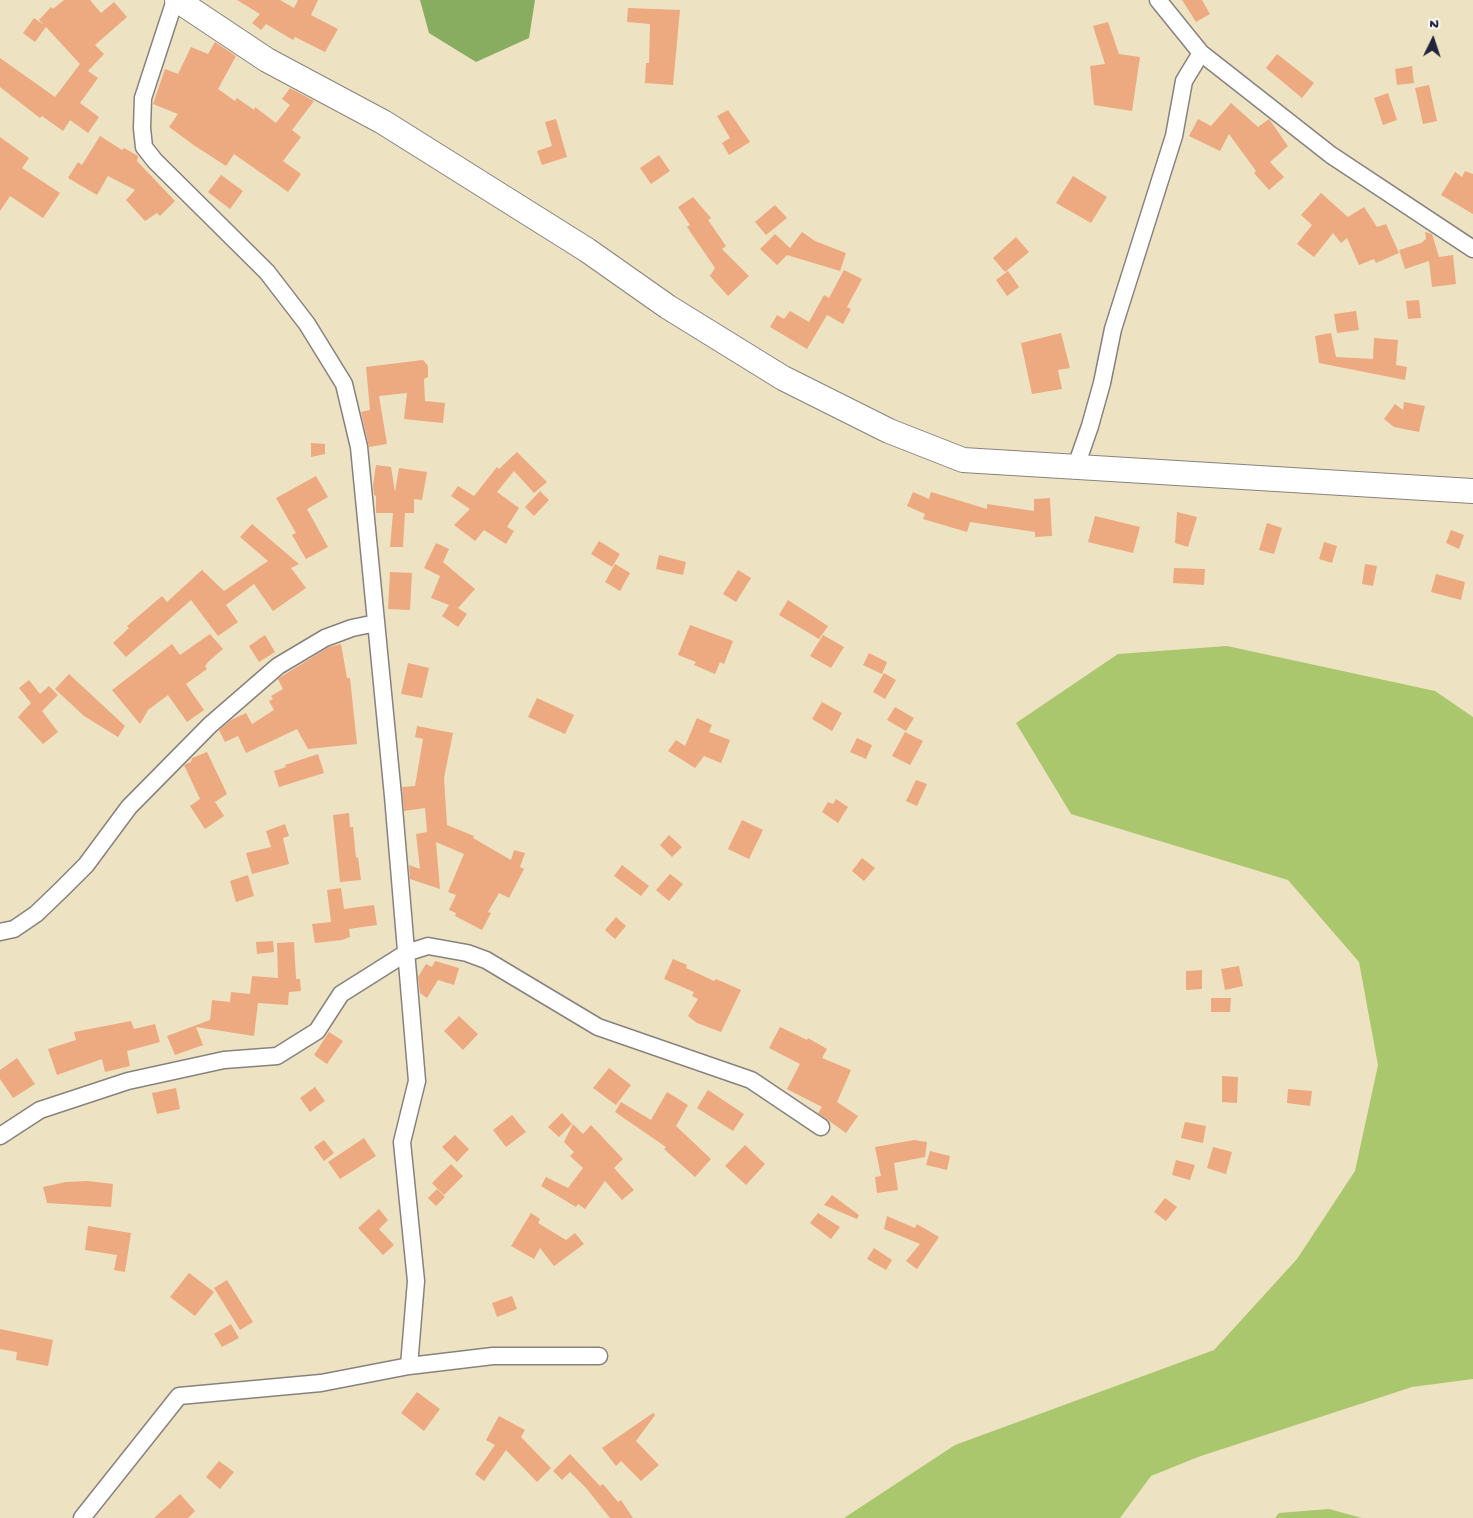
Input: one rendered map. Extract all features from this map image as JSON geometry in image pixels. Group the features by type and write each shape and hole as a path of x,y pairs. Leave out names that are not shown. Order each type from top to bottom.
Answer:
{"street":[{"path":"409,1366 416,1282 402,1142 417,1081 393,796 359,447 344,384 308,324 266,272 155,161 144,147 142,128 143,98 176,0 267,60 391,127 587,250 668,307 783,378 889,431 963,460 1473,491"},
{"path":"1158,0 1201,53 1331,155 1473,249"},
{"path":"1075,468 1090,426 1116,319 1174,136 1184,81 1201,53"},
{"path":"0,932 14,929 62,890 86,865 129,806 210,725 278,666 325,638 352,628 376,623"},
{"path":"0,1136 40,1110 128,1081 224,1060 277,1056 317,1031 341,994 406,953 428,946 467,953 486,960 598,1027 751,1080 821,1127"},
{"path":"82,1518 179,1396 321,1384 409,1366 493,1356 599,1356"}],"green space":[{"path":"420,0 535,0 529,38 476,62 429,33"},
{"path":"1227,646 1435,691 1473,717 1473,1379 1412,1387 1198,1457 1151,1476 1120,1518 844,1518 955,1445 1214,1350 1297,1259 1355,1171 1378,1065 1359,962 1288,880 1071,814 1016,723 1118,654"},
{"path":"1329,1509 1362,1518 1275,1518 1279,1513"}],"building":[{"path":"64,0 90,0 101,13 114,2 127,17 95,45 104,54 88,71 98,78 80,103 99,117 88,133 70,120 63,131 42,116 40,118 0,87 0,58 55,97 80,64 46,27 35,42 23,33 34,18 44,25 39,20 51,7 53,9"},
{"path":"237,0 280,0 294,8 298,0 318,0 311,15 338,29 325,52 295,37 293,40 266,24 261,30 252,23 260,14"},
{"path":"1182,0 1202,0 1210,14 1196,22"},
{"path":"628,8 680,10 673,85 645,83 646,63 649,63 650,24 627,22"},
{"path":"1108,22 1119,54 1140,57 1132,111 1094,105 1090,66 1105,64 1093,26"},
{"path":"215,42 236,56 218,89 235,101 237,98 254,110 255,107 276,123 290,105 282,99 290,88 314,101 292,130 301,137 283,161 301,174 288,192 234,154 226,166 195,146 169,127 178,114 153,104 165,69 178,74 191,47 208,54"},
{"path":"1277,54 1314,83 1302,98 1266,68"},
{"path":"1412,66 1414,83 1397,85 1395,69"},
{"path":"1429,85 1437,121 1423,124 1415,88"},
{"path":"1388,93 1397,120 1383,125 1374,98"},
{"path":"1231,103 1258,127 1269,119 1288,146 1270,162 1284,177 1269,190 1254,173 1256,171 1229,134 1220,151 1189,136 1198,119 1211,126"},
{"path":"728,110 750,142 729,155 722,143 730,138 717,116"},
{"path":"556,119 567,157 542,165 537,151 552,146 545,122"},
{"path":"100,136 122,150 124,148 138,156 137,161 175,201 160,216 157,213 145,221 126,200 135,190 108,176 97,195 68,178 78,162 82,165"},
{"path":"0,137 29,158 22,168 60,193 43,218 10,196 0,211"},
{"path":"659,155 670,171 651,184 640,168"},
{"path":"1465,171 1473,174 1473,214 1441,195 1455,172 1462,177"},
{"path":"221,175 243,191 230,209 208,192"},
{"path":"1073,176 1107,197 1091,223 1056,203"},
{"path":"1321,193 1348,217 1364,207 1377,227 1386,224 1399,253 1376,263 1374,259 1359,265 1347,238 1341,243 1333,233 1314,257 1297,244 1312,225 1301,215"},
{"path":"693,197 711,218 708,220 726,246 722,249 749,276 728,296 710,276 715,268 687,227 690,225 678,207"},
{"path":"775,205 787,218 766,235 755,222"},
{"path":"802,232 815,241 846,253 840,271 787,255 777,265 760,249 775,234 790,248"},
{"path":"1425,232 1432,234 1439,257 1453,255 1456,284 1432,287 1429,261 1405,269 1399,250 1421,243 1426,239"},
{"path":"1016,237 1029,252 1005,272 993,258"},
{"path":"844,270 862,279 847,307 851,309 843,324 827,315 807,349 770,327 777,315 784,319 790,311 809,322 824,295 829,298"},
{"path":"1008,271 1019,287 1007,296 996,280"},
{"path":"1419,300 1421,318 1408,319 1406,301"},
{"path":"1356,311 1359,330 1337,333 1334,314"},
{"path":"1061,333 1070,368 1058,370 1062,389 1032,394 1021,343"},
{"path":"1331,333 1336,357 1373,359 1374,338 1398,340 1396,365 1407,367 1405,380 1319,363 1315,336"},
{"path":"423,360 428,366 428,377 424,379 425,401 445,403 443,423 404,419 407,393 379,396 387,444 369,447 361,412 370,410 366,367"},
{"path":"1404,402 1425,406 1419,432 1394,427 1384,419 1395,404 1403,410"},
{"path":"311,443 325,444 325,454 311,457"},
{"path":"517,452 547,482 534,493 514,471 497,492 519,508 507,527 514,531 506,544 484,530 475,541 454,525 470,509 451,496 458,486 474,496 497,467 499,469"},
{"path":"376,465 391,467 395,492 399,468 427,472 422,500 414,499 414,513 405,513 403,547 390,547 393,513 376,513 376,496 374,495 373,485"},
{"path":"316,476 328,497 307,509 328,547 306,559 292,535 296,533 276,498"},
{"path":"540,491 549,500 534,516 525,507"},
{"path":"913,492 929,499 931,492 987,509 987,504 1034,511 1034,499 1050,498 1052,536 1035,537 1035,532 970,522 967,532 923,519 925,514 907,506"},
{"path":"1177,512 1197,517 1188,547 1175,543"},
{"path":"1095,516 1140,527 1133,553 1088,542"},
{"path":"1267,523 1282,528 1274,554 1259,550"},
{"path":"252,524 299,564 291,568 306,588 273,611 254,584 226,605 238,622 218,636 191,600 126,657 113,643 129,628 127,626 162,596 167,602 202,570 224,591 268,561 240,537"},
{"path":"1451,530 1464,535 1459,549 1446,543"},
{"path":"599,541 620,554 612,567 591,554"},
{"path":"1324,542 1337,546 1332,563 1319,559"},
{"path":"436,543 449,549 443,562 475,589 458,608 467,614 458,627 442,616 449,605 431,598 440,576 424,568"},
{"path":"659,555 686,562 683,575 656,569"},
{"path":"615,564 630,573 620,591 605,582"},
{"path":"1365,564 1377,566 1373,586 1362,584"},
{"path":"1174,568 1205,569 1204,585 1173,583"},
{"path":"738,570 751,578 736,602 723,594"},
{"path":"390,572 412,573 410,610 388,609"},
{"path":"1436,574 1465,582 1461,600 1431,592"},
{"path":"788,600 828,626 819,639 779,615"},
{"path":"690,625 733,641 724,664 720,662 715,674 694,665 696,662 678,655"},
{"path":"210,634 223,649 205,666 207,669 186,684 204,710 187,722 168,695 148,710 140,724 112,690 172,644 180,655"},
{"path":"265,635 275,652 259,662 249,646"},
{"path":"823,635 844,647 831,668 810,656"},
{"path":"341,644 347,678 350,678 357,744 308,749 297,729 246,753 238,736 225,742 219,730 231,720 246,713 252,724 274,710 269,701 273,699 271,696 283,689 279,678 329,647"},
{"path":"869,653 887,662 882,674 863,665"},
{"path":"408,663 429,668 422,698 401,694"},
{"path":"884,673 896,680 885,699 873,692"},
{"path":"69,674 125,726 118,737 84,716 55,689"},
{"path":"29,680 40,694 49,686 58,695 42,711 58,732 43,744 18,717 31,703 19,688"},
{"path":"537,698 574,715 565,734 528,717"},
{"path":"822,702 842,713 832,731 812,719"},
{"path":"895,707 914,718 906,731 887,720"},
{"path":"697,718 712,725 709,732 730,740 721,763 704,756 695,768 668,751 676,740 685,746"},
{"path":"417,726 453,733 444,778 447,825 474,836 473,838 511,860 514,850 525,853 520,867 524,869 509,898 499,893 488,912 491,913 482,930 455,916 456,913 449,910 456,895 448,892 464,854 436,842 440,889 410,879 409,865 420,869 416,834 427,832 425,808 404,811 402,787 415,786 423,739 415,737"},
{"path":"905,732 923,741 910,765 892,756"},
{"path":"857,738 872,745 866,759 850,752"},
{"path":"207,752 227,794 215,802 224,816 205,829 190,806 200,799 184,765 191,762 192,758"},
{"path":"318,754 324,773 279,787 274,771 286,767 285,765"},
{"path":"916,780 927,784 917,806 906,801"},
{"path":"836,799 848,807 838,823 822,812 828,802 833,804"},
{"path":"349,813 361,880 340,882 333,815"},
{"path":"742,820 763,830 749,859 728,849"},
{"path":"285,824 289,836 283,838 289,864 252,874 246,853 271,847 266,831"},
{"path":"669,835 682,847 672,857 660,845"},
{"path":"862,858 875,868 864,881 852,871"},
{"path":"622,865 649,886 641,896 614,876"},
{"path":"670,874 683,884 669,901 656,890"},
{"path":"248,875 254,896 236,902 230,881"},
{"path":"341,888 344,909 374,905 377,925 349,929 350,937 342,940 315,943 312,924 331,922 327,890"},
{"path":"616,917 626,926 615,939 605,930"},
{"path":"273,941 274,952 257,954 256,942"},
{"path":"294,942 296,979 300,979 301,991 289,992 288,1005 258,1003 254,1036 196,1027 203,1045 175,1055 167,1036 210,1020 212,1000 230,1002 231,992 250,994 252,976 278,978 277,943"},
{"path":"673,959 687,965 686,968 714,981 716,979 741,990 721,1032 697,1023 688,1016 698,999 692,996 694,992 664,979"},
{"path":"435,961 459,968 454,985 438,980 427,998 420,993 418,977 426,964 432,967"},
{"path":"1239,966 1243,986 1225,990 1221,969"},
{"path":"1202,970 1202,989 1186,990 1186,971"},
{"path":"1211,998 1231,998 1230,1012 1211,1012"},
{"path":"459,1016 478,1034 463,1050 444,1031"},
{"path":"131,1021 134,1029 155,1024 160,1042 127,1051 130,1066 105,1072 102,1059 57,1075 48,1049 76,1040 74,1032"},
{"path":"780,1027 807,1040 808,1038 827,1049 822,1058 851,1070 837,1102 858,1116 846,1133 818,1113 822,1107 787,1089 800,1064 769,1048"},
{"path":"329,1032 343,1041 327,1064 314,1055"},
{"path":"17,1058 35,1084 13,1098 0,1079 0,1070"},
{"path":"609,1068 631,1085 616,1105 593,1088"},
{"path":"1222,1076 1238,1077 1237,1103 1222,1102"},
{"path":"315,1087 325,1101 310,1112 300,1098"},
{"path":"176,1088 180,1109 157,1114 152,1093"},
{"path":"1288,1089 1312,1091 1310,1106 1287,1103"},
{"path":"708,1090 744,1114 733,1131 697,1108"},
{"path":"667,1092 688,1105 676,1126 711,1159 695,1177 664,1149 666,1147 615,1112 621,1102 651,1120"},
{"path":"562,1113 572,1124 559,1137 548,1127"},
{"path":"512,1115 526,1132 506,1147 493,1130"},
{"path":"1185,1122 1206,1126 1203,1143 1181,1138"},
{"path":"573,1124 583,1134 591,1125 623,1159 614,1168 634,1190 622,1200 605,1181 585,1209 578,1204 576,1207 541,1186 546,1177 568,1188 583,1168 570,1156 574,1152 564,1142"},
{"path":"455,1135 469,1149 457,1162 442,1147"},
{"path":"364,1138 376,1156 340,1179 328,1162"},
{"path":"324,1140 334,1153 324,1161 314,1147"},
{"path":"914,1140 927,1142 925,1157 894,1163 898,1190 877,1193 875,1177 881,1176 875,1147"},
{"path":"745,1145 765,1164 746,1185 725,1166"},
{"path":"1213,1147 1232,1152 1226,1174 1207,1168"},
{"path":"930,1151 950,1156 947,1170 926,1165"},
{"path":"1176,1160 1195,1165 1190,1180 1172,1175"},
{"path":"451,1164 463,1176 444,1195 432,1183"},
{"path":"88,1181 113,1184 111,1207 47,1203 43,1187 66,1182"},
{"path":"437,1189 445,1197 436,1206 428,1198"},
{"path":"832,1195 859,1215 857,1219 824,1205"},
{"path":"1165,1198 1177,1207 1166,1221 1154,1212"},
{"path":"379,1209 388,1220 379,1229 394,1245 383,1255 358,1228"},
{"path":"531,1213 540,1219 538,1223 566,1240 575,1233 584,1244 554,1266 540,1248 534,1259 511,1246"},
{"path":"818,1213 840,1227 831,1239 810,1223"},
{"path":"887,1216 915,1228 917,1224 939,1237 917,1269 906,1261 920,1244 884,1229"},
{"path":"88,1226 131,1233 125,1272 114,1270 117,1255 85,1250"},
{"path":"874,1248 892,1260 886,1270 867,1259"},
{"path":"189,1273 214,1292 195,1316 170,1297"},
{"path":"227,1280 253,1322 240,1330 214,1288"},
{"path":"512,1296 517,1309 497,1317 492,1303"},
{"path":"231,1324 239,1338 222,1347 214,1334"},
{"path":"0,1329 53,1340 48,1366 16,1360 17,1352 0,1349"},
{"path":"417,1392 440,1409 424,1431 401,1413"},
{"path":"653,1413 655,1415 636,1441 659,1465 641,1481 621,1461 616,1466 602,1448"},
{"path":"499,1416 525,1430 521,1437 551,1468 537,1482 506,1450 484,1481 475,1474 495,1445 486,1440"},
{"path":"570,1454 600,1486 603,1484 618,1502 621,1500 633,1518 610,1518 587,1489 570,1472 562,1480 553,1471"},
{"path":"219,1461 234,1472 220,1489 206,1477"},
{"path":"180,1494 195,1511 188,1518 154,1518"}]}
